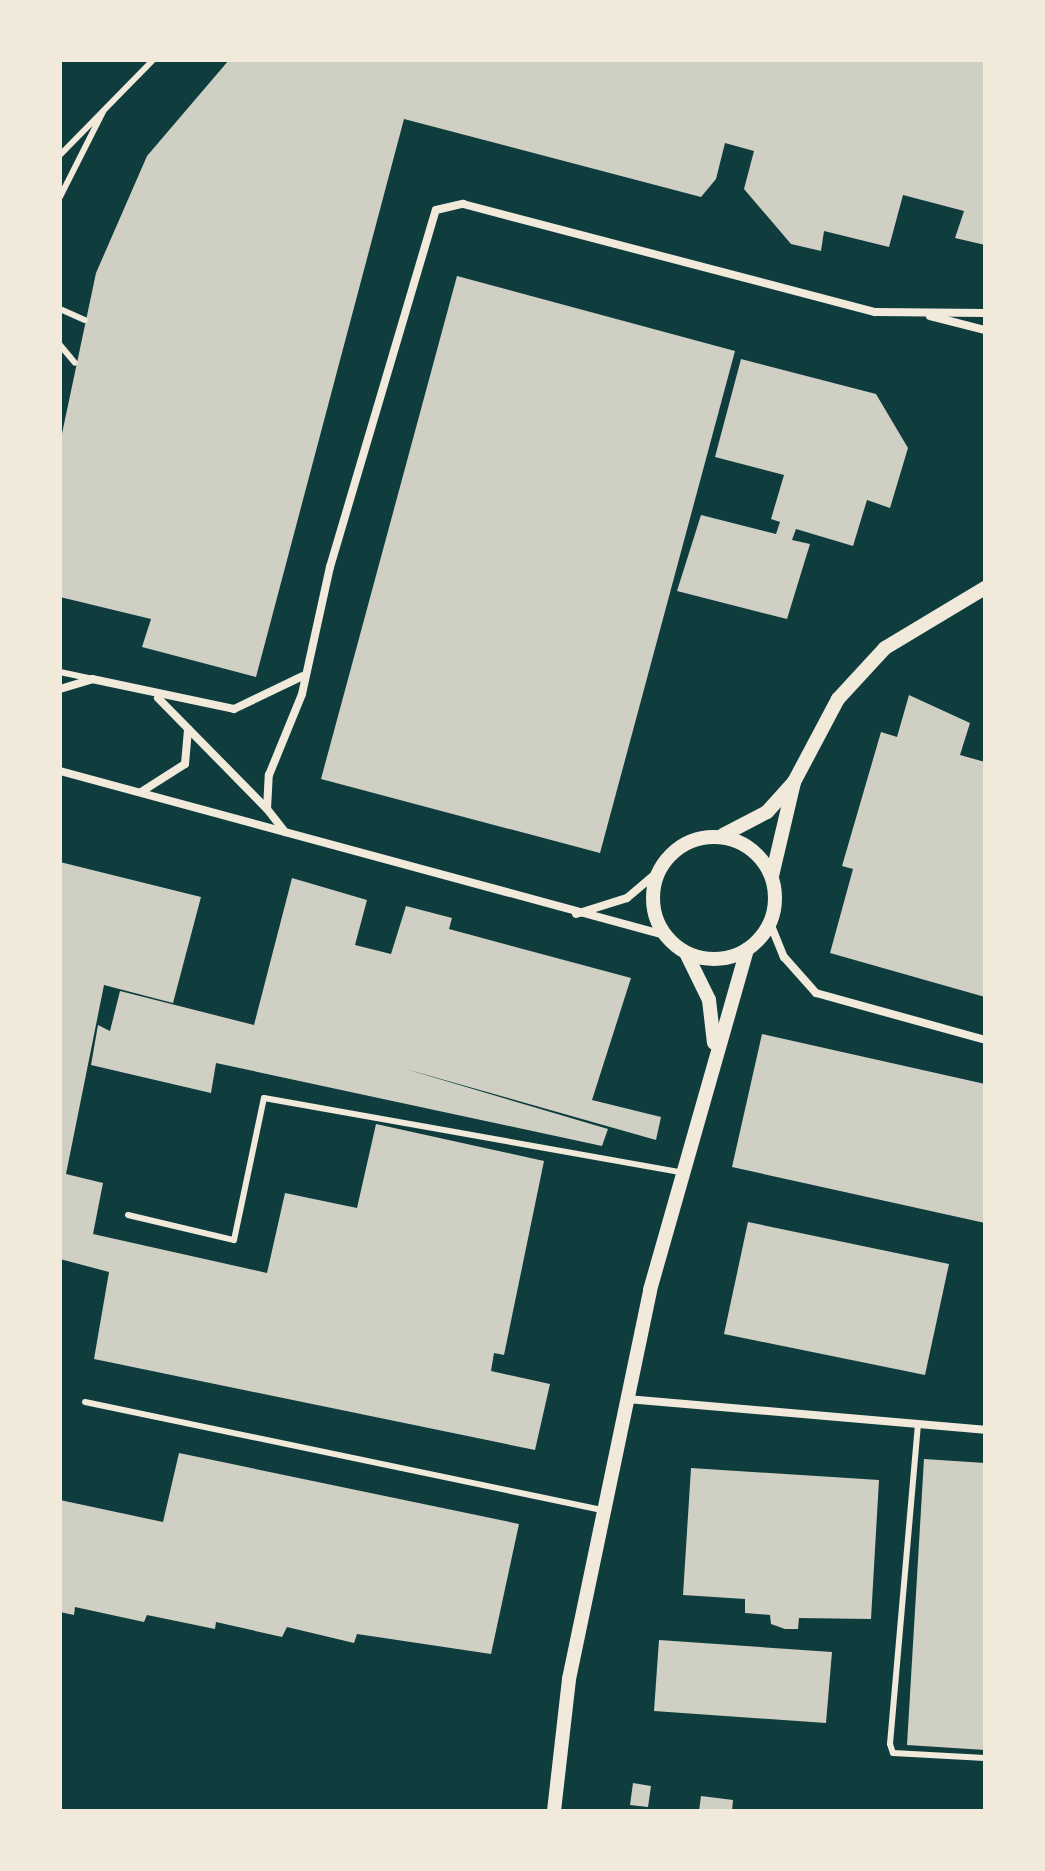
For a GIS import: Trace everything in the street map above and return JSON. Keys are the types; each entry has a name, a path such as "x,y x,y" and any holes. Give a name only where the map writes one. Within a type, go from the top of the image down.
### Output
{"street":[{"path":"267,809 269,775 303,676 436,210 463,204 805,298 922,314 985,330"},
{"path":"922,314 985,313"},
{"path":"572,915 627,898 659,871 683,844 749,825 794,782 856,675 915,628 985,588"},
{"path":"60,689 92,679 156,696 234,709 303,676"},
{"path":"156,696 267,809 285,832"},
{"path":"141,793 185,764 188,729"},
{"path":"61,770 572,915 665,935"},
{"path":"794,782 772,876 770,923 784,957 816,993 985,1040"},
{"path":"719,836 751,849 772,876"},
{"path":"659,871 653,904 665,935 686,953 709,1000 715,1051"},
{"path":"554,1811 569,1679 602,1510 681,1172 747,950 770,923"},
{"path":"686,953 727,958 747,950"},
{"path":"627,1399 985,1430"}],"lane":[{"path":"60,155 153,60"},
{"path":"60,197 105,108"},
{"path":"60,309 85,320"},
{"path":"60,345 75,363"},
{"path":"60,672 92,679"},
{"path":"128,1215 234,1240 264,1098 681,1172"},
{"path":"85,1402 602,1510"},
{"path":"918,1424 890,1744 893,1753 985,1758"}],"building":[{"path":"229,60 985,60 985,245 955,238 964,211 903,195 889,247 824,231 821,251 791,244 744,189 754,151 725,143 716,179 701,197 404,119 256,677 142,647 151,619 60,597 60,443 96,273 147,156"},
{"path":"457,276 735,351 600,853 321,779"},
{"path":"741,359 876,394 908,448 890,508 867,500 853,546 796,529 792,540 810,544 787,619 677,591 701,515 776,534 780,522 771,519 784,475 715,457"},
{"path":"909,695 970,723 960,755 985,762 985,997 830,953 853,869 842,866 881,732 897,737"},
{"path":"60,862 201,897 173,1003 104,985 66,1174 103,1183 93,1234 267,1273 285,1193 357,1208 376,1124 544,1161 504,1355 494,1353 491,1371 550,1384 535,1450 94,1359 109,1272 60,1259"},
{"path":"292,878 367,900 355,945 391,954 406,906 452,918 449,929 631,978 592,1100 661,1117 656,1140 402,1068 608,1129 602,1146 216,1063 211,1093 91,1065 98,1025 110,1031 120,991 254,1025"},
{"path":"762,1034 985,1084 985,1223 732,1167"},
{"path":"748,1222 949,1264 925,1375 724,1334"},
{"path":"179,1453 519,1524 491,1654 357,1634 354,1643 287,1627 282,1637 216,1622 215,1629 147,1615 144,1622 75,1607 74,1615 60,1612 60,1500 163,1522"},
{"path":"924,1459 985,1463 985,1750 907,1745"},
{"path":"691,1468 879,1480 871,1619 799,1618 798,1629 785,1629 771,1624 770,1615 745,1613 745,1599 683,1595"},
{"path":"659,1640 832,1652 826,1723 654,1711"},
{"path":"633,1783 651,1786 648,1807 630,1805"},
{"path":"701,1796 733,1800 732,1811 699,1811"}]}
